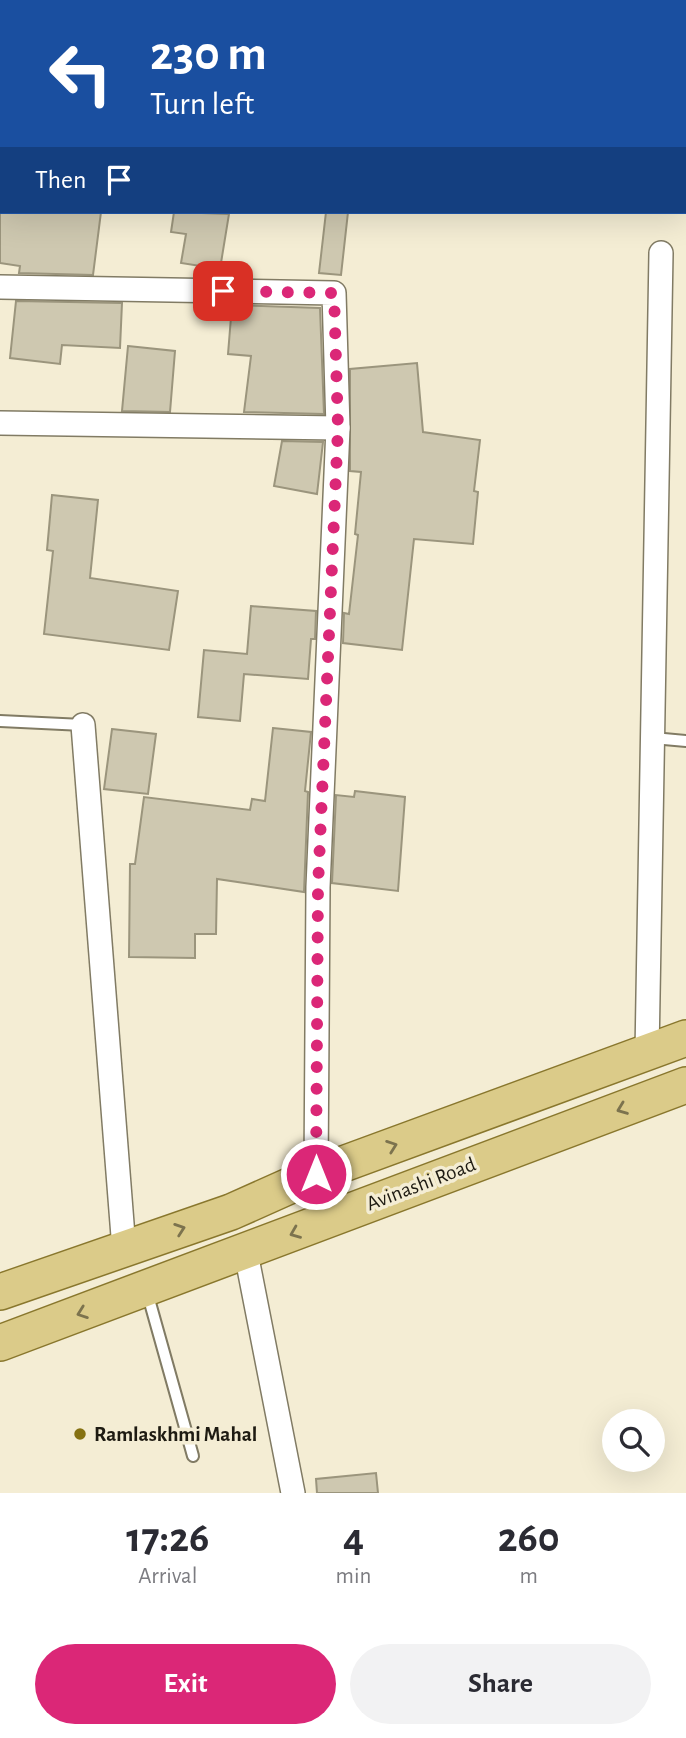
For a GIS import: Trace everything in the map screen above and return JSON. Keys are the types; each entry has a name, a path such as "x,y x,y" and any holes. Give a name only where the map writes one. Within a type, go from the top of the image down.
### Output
{"main road":[{"path":"0,1292 231,1212 316,1174 686,1038"},
{"name":"Avinashi Road","path":"0,1343 686,1085"}],"street":[{"path":"647,1053 662,253"},
{"path":"0,287 334,293 338,428 318,887 316,1174"},
{"path":"0,423 338,428"},
{"path":"83,725 124,1249"},
{"path":"246,1252 293,1493"}],"lane":[{"path":"0,721 83,725"},
{"path":"653,738 686,741"},
{"path":"146,1289 193,1456"}],"building":[{"path":"0,214 101,214 93,275 19,273 20,266 0,263"},
{"path":"174,214 229,214 220,269 181,263 186,234 171,232"},
{"path":"326,214 348,214 341,275 319,273"},
{"path":"16,301 122,303 120,348 62,345 60,364 10,358"},
{"path":"232,305 320,308 324,414 244,412 251,356 228,354"},
{"path":"128,346 175,351 170,412 122,411"},
{"path":"417,363 423,432 480,440 474,491 478,492 473,544 414,539 402,650 343,643 344,613 349,614 358,535 355,534 361,472 350,471 350,369"},
{"path":"282,441 323,442 317,494 274,486"},
{"path":"52,495 98,500 90,578 178,591 169,650 44,634 53,551 47,550"},
{"path":"251,606 316,611 315,639 311,639 308,679 244,674 240,721 198,717 204,650 247,654"},
{"path":"273,728 311,732 305,791 308,792 304,892 217,879 216,934 195,934 195,958 129,957 130,864 135,864 144,797 250,810 252,799 265,801"},
{"path":"112,729 156,734 148,794 104,789"},
{"path":"355,791 405,797 398,891 332,883 336,795 354,797"},
{"path":"376,1473 378,1493 317,1493 316,1479"}],"place":[{"name":"Ramlaskhmi Mahal","path":"80,1434"}],"route":[{"path":"223,291 334,293 338,428 318,887 316,1174"}]}
